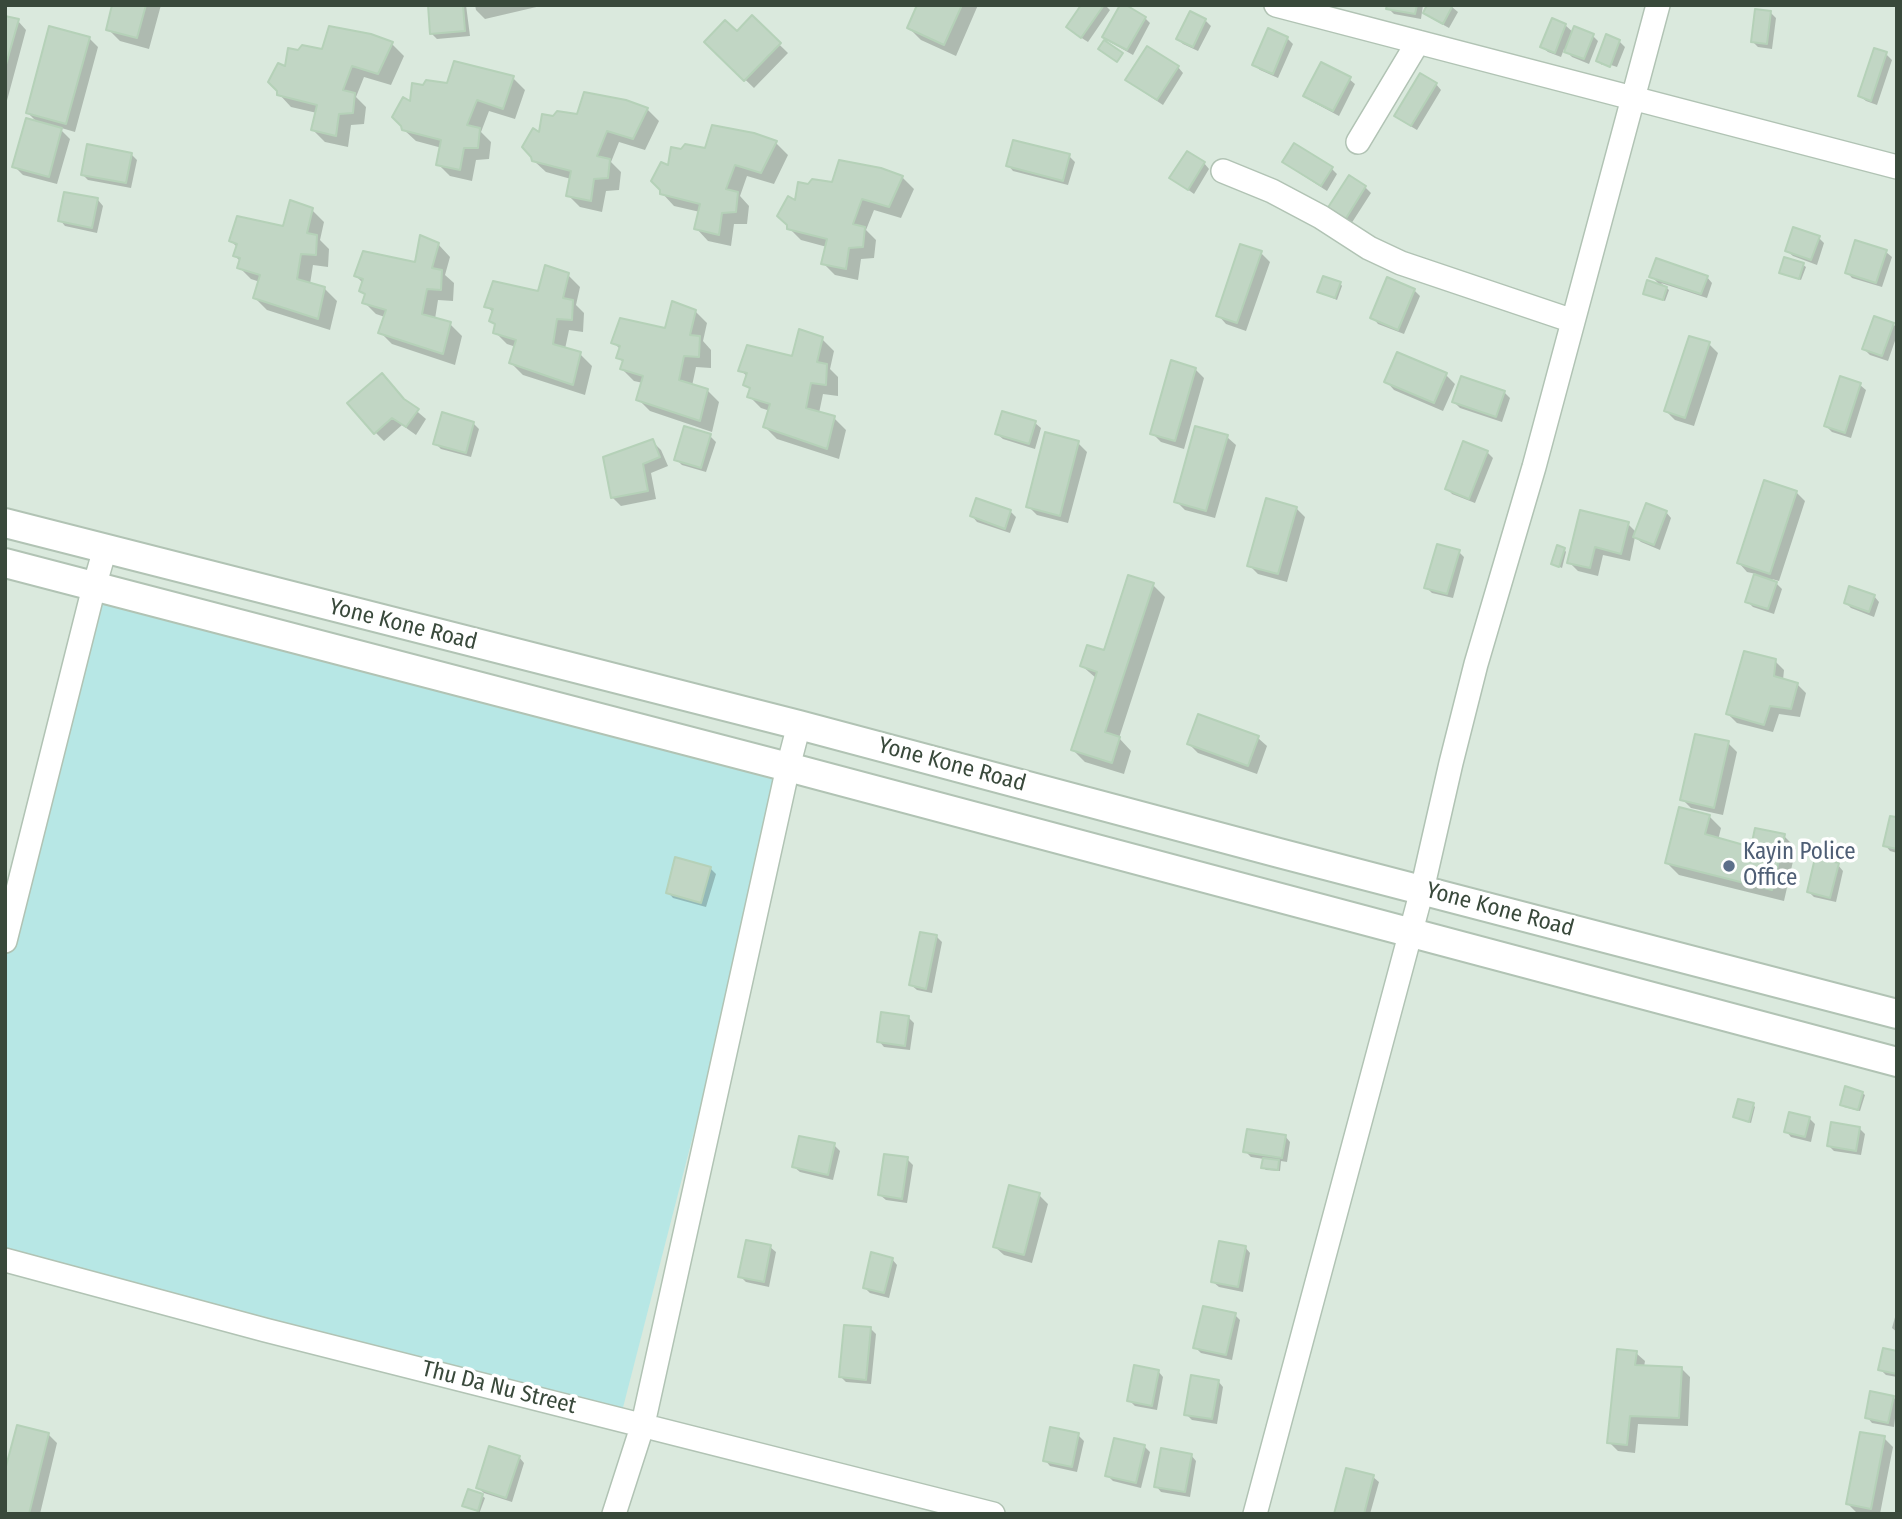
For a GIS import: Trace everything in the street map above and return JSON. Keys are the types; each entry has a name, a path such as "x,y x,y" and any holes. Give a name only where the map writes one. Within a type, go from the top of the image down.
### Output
{"street":[{"path":"1276,5 1897,167"},
{"path":"1255,1514 1422,890 1476,664 1534,467 1658,5"},
{"path":"1358,142 1418,42"},
{"path":"1223,171 1272,191 1321,217 1369,248 1401,263 1573,321"},
{"name":"Yone Kone Road","path":"5,523 799,725 1897,1014"},
{"path":"5,941 105,549"},
{"path":"5,563 1166,867 1897,1062"},
{"path":"614,1514 643,1424 799,725"},
{"path":"1166,867 1178,826"},
{"name":"Thu Da Nu Street","path":"5,1260 265,1330 993,1514"}],"shaded area":[{"path":"5,5 1897,5 1897,1514 5,1514"},
{"path":"94,587 788,767 619,1423 5,1260 5,941"}],"building":[{"path":"112,5 146,5 137,38 106,30"},
{"path":"428,5 463,5 465,31 430,34"},
{"path":"917,5 962,5 944,45 907,28"},
{"path":"1081,5 1104,5 1081,38 1066,27"},
{"path":"1120,5 1126,5 1146,17 1127,50 1102,37"},
{"path":"1387,5 1417,5 1415,14 1386,9"},
{"path":"1427,5 1453,5 1443,24 1423,13"},
{"path":"1755,9 1771,11 1767,44 1751,42"},
{"path":"1190,11 1206,19 1193,47 1176,39"},
{"path":"752,15 781,43 744,81 704,42 725,20 737,31"},
{"path":"5,16 19,19 5,68"},
{"path":"1552,18 1566,24 1555,53 1540,47"},
{"path":"49,26 90,37 66,124 26,113"},
{"path":"329,26 371,34 393,42 378,74 352,66 343,90 355,93 353,113 339,114 336,136 311,130 317,105 277,95 277,91 268,82 278,63 285,66 288,48 298,50 302,45 322,49"},
{"path":"1574,26 1594,34 1584,59 1564,52"},
{"path":"1268,28 1288,37 1273,74 1252,65"},
{"path":"1606,34 1620,40 1610,67 1596,61"},
{"path":"1104,40 1123,53 1117,62 1098,49"},
{"path":"1147,46 1179,66 1157,100 1125,80"},
{"path":"1874,48 1887,52 1871,101 1858,96"},
{"path":"454,61 514,76 503,109 477,100 467,125 480,128 478,148 464,148 460,170 436,165 441,140 402,130 392,117 403,97 410,101 412,83 423,85 426,80 447,83"},
{"path":"1321,62 1351,77 1333,111 1303,96"},
{"path":"1420,73 1437,83 1411,126 1394,116"},
{"path":"584,92 626,100 648,108 633,139 607,131 597,156 610,159 608,178 594,179 591,201 566,196 571,171 532,161 522,147 533,128 539,132 542,114 553,116 557,111 577,114"},
{"path":"26,118 62,128 49,177 12,167"},
{"path":"712,125 754,133 777,141 761,173 735,165 726,189 738,192 736,212 722,213 719,235 694,229 700,204 660,194 660,190 651,181 661,162 668,165 671,147 681,149 685,144 705,148"},
{"path":"1013,140 1070,154 1063,181 1006,166"},
{"path":"1294,143 1333,167 1321,186 1282,162"},
{"path":"87,144 132,153 126,183 81,175"},
{"path":"1187,151 1205,162 1188,190 1169,178"},
{"path":"839,160 881,168 903,176 889,207 862,199 853,224 865,227 863,247 849,248 846,269 821,264 827,239 787,229 787,225 777,216 788,196 795,200 798,182 808,184 812,179 832,182"},
{"path":"1349,175 1366,186 1345,220 1327,209"},
{"path":"64,192 98,198 92,228 58,221"},
{"path":"290,200 313,208 307,233 317,235 316,255 301,254 297,279 325,287 318,319 253,298 260,275 237,268 240,258 233,256 237,244 229,241 237,216 283,226"},
{"path":"1793,227 1820,236 1811,260 1785,251"},
{"path":"420,235 439,243 432,268 442,270 441,290 427,289 422,314 451,322 443,354 378,333 386,310 362,303 365,294 359,291 363,279 354,276 363,251 415,262"},
{"path":"1855,240 1887,250 1876,283 1845,273"},
{"path":"1240,244 1262,251 1237,323 1216,316"},
{"path":"1784,257 1804,263 1799,279 1779,273"},
{"path":"1656,258 1708,276 1701,294 1649,277"},
{"path":"545,265 569,273 563,298 573,300 572,320 557,319 553,344 581,352 573,385 509,363 516,340 493,333 495,324 489,321 493,309 484,307 493,281 538,291"},
{"path":"1323,276 1341,282 1335,298 1317,292"},
{"path":"1387,277 1415,289 1398,330 1370,318"},
{"path":"1647,280 1667,287 1663,300 1643,294"},
{"path":"672,301 696,310 690,335 700,336 699,357 684,356 679,380 708,389 700,421 636,400 643,376 620,369 623,360 616,358 620,346 611,343 620,318 665,328"},
{"path":"1874,316 1894,323 1882,356 1862,349"},
{"path":"799,329 823,337 817,362 827,364 826,385 811,383 806,408 835,416 827,449 763,427 770,404 747,397 750,388 743,385 747,373 738,371 747,345 792,356"},
{"path":"1689,336 1710,342 1685,418 1664,411"},
{"path":"1397,352 1447,373 1434,403 1384,382"},
{"path":"1171,360 1196,368 1175,441 1150,434"},
{"path":"382,373 404,399 419,409 406,427 392,418 374,434 347,403"},
{"path":"1461,376 1505,391 1496,417 1452,402"},
{"path":"1840,376 1861,383 1845,433 1824,426"},
{"path":"1002,411 1036,421 1029,444 995,434"},
{"path":"442,412 474,422 466,453 433,444"},
{"path":"684,426 711,434 701,468 674,460"},
{"path":"1195,426 1228,435 1206,511 1174,502"},
{"path":"1045,432 1079,441 1060,516 1026,507"},
{"path":"653,439 660,457 643,464 648,491 611,498 603,457"},
{"path":"1463,441 1488,451 1469,499 1445,489"},
{"path":"1764,480 1797,491 1770,574 1737,563"},
{"path":"976,498 1011,510 1005,529 970,516"},
{"path":"1266,498 1297,507 1278,574 1247,566"},
{"path":"1646,503 1667,511 1654,545 1633,537"},
{"path":"1580,510 1629,522 1621,554 1595,547 1590,568 1567,563"},
{"path":"1437,544 1460,550 1447,594 1424,588"},
{"path":"1557,545 1565,548 1559,567 1551,564"},
{"path":"1754,574 1777,582 1768,609 1745,602"},
{"path":"1128,575 1154,583 1105,732 1120,737 1112,763 1071,750 1097,672 1080,666 1087,645 1104,650"},
{"path":"1849,586 1875,595 1869,612 1844,603"},
{"path":"1744,651 1776,659 1774,676 1798,683 1791,709 1770,706 1764,725 1726,714"},
{"path":"1198,714 1259,736 1248,766 1187,744"},
{"path":"1695,734 1729,741 1714,808 1680,800"},
{"path":"1679,807 1710,815 1705,834 1751,847 1755,828 1785,834 1772,890 1665,863"},
{"path":"1897,815 1897,849 1883,846 1890,816"},
{"path":"675,857 711,867 701,903 666,893"},
{"path":"1815,858 1839,863 1830,898 1807,892"},
{"path":"920,932 937,935 926,989 909,985"},
{"path":"881,1012 909,1016 905,1046 877,1042"},
{"path":"1845,1086 1863,1092 1858,1110 1840,1105"},
{"path":"1738,1099 1754,1103 1749,1122 1733,1117"},
{"path":"1789,1112 1810,1117 1805,1137 1784,1132"},
{"path":"1831,1122 1860,1127 1856,1151 1827,1146"},
{"path":"1247,1129 1286,1135 1282,1158 1243,1152"},
{"path":"799,1136 835,1143 828,1175 792,1167"},
{"path":"884,1154 908,1157 902,1199 878,1195"},
{"path":"1263,1158 1279,1160 1278,1170 1261,1168"},
{"path":"1009,1185 1040,1193 1024,1255 993,1247"},
{"path":"746,1240 771,1245 764,1282 738,1277"},
{"path":"1219,1241 1246,1246 1238,1287 1211,1282"},
{"path":"871,1252 893,1258 884,1293 863,1288"},
{"path":"1203,1306 1236,1313 1226,1355 1193,1348"},
{"path":"844,1325 871,1327 866,1380 839,1377"},
{"path":"1883,1348 1897,1351 1897,1374 1878,1370"},
{"path":"1617,1349 1637,1351 1635,1365 1682,1367 1679,1418 1630,1416 1627,1445 1607,1443"},
{"path":"1134,1365 1159,1370 1152,1406 1127,1401"},
{"path":"1191,1375 1219,1380 1212,1419 1184,1415"},
{"path":"1870,1391 1894,1396 1888,1423 1865,1418"},
{"path":"17,1425 49,1433 29,1514 5,1514 5,1470"},
{"path":"1050,1427 1079,1433 1072,1467 1043,1461"},
{"path":"1860,1432 1885,1436 1871,1509 1846,1504"},
{"path":"1114,1438 1145,1445 1136,1483 1105,1476"},
{"path":"489,1446 520,1456 506,1498 476,1488"},
{"path":"1161,1448 1192,1454 1185,1492 1154,1487"},
{"path":"1346,1468 1374,1475 1364,1514 1334,1514"},
{"path":"468,1489 483,1494 478,1511 462,1506"}],"place":[{"name":"Kayin Police Office","path":"1729,866"}]}
